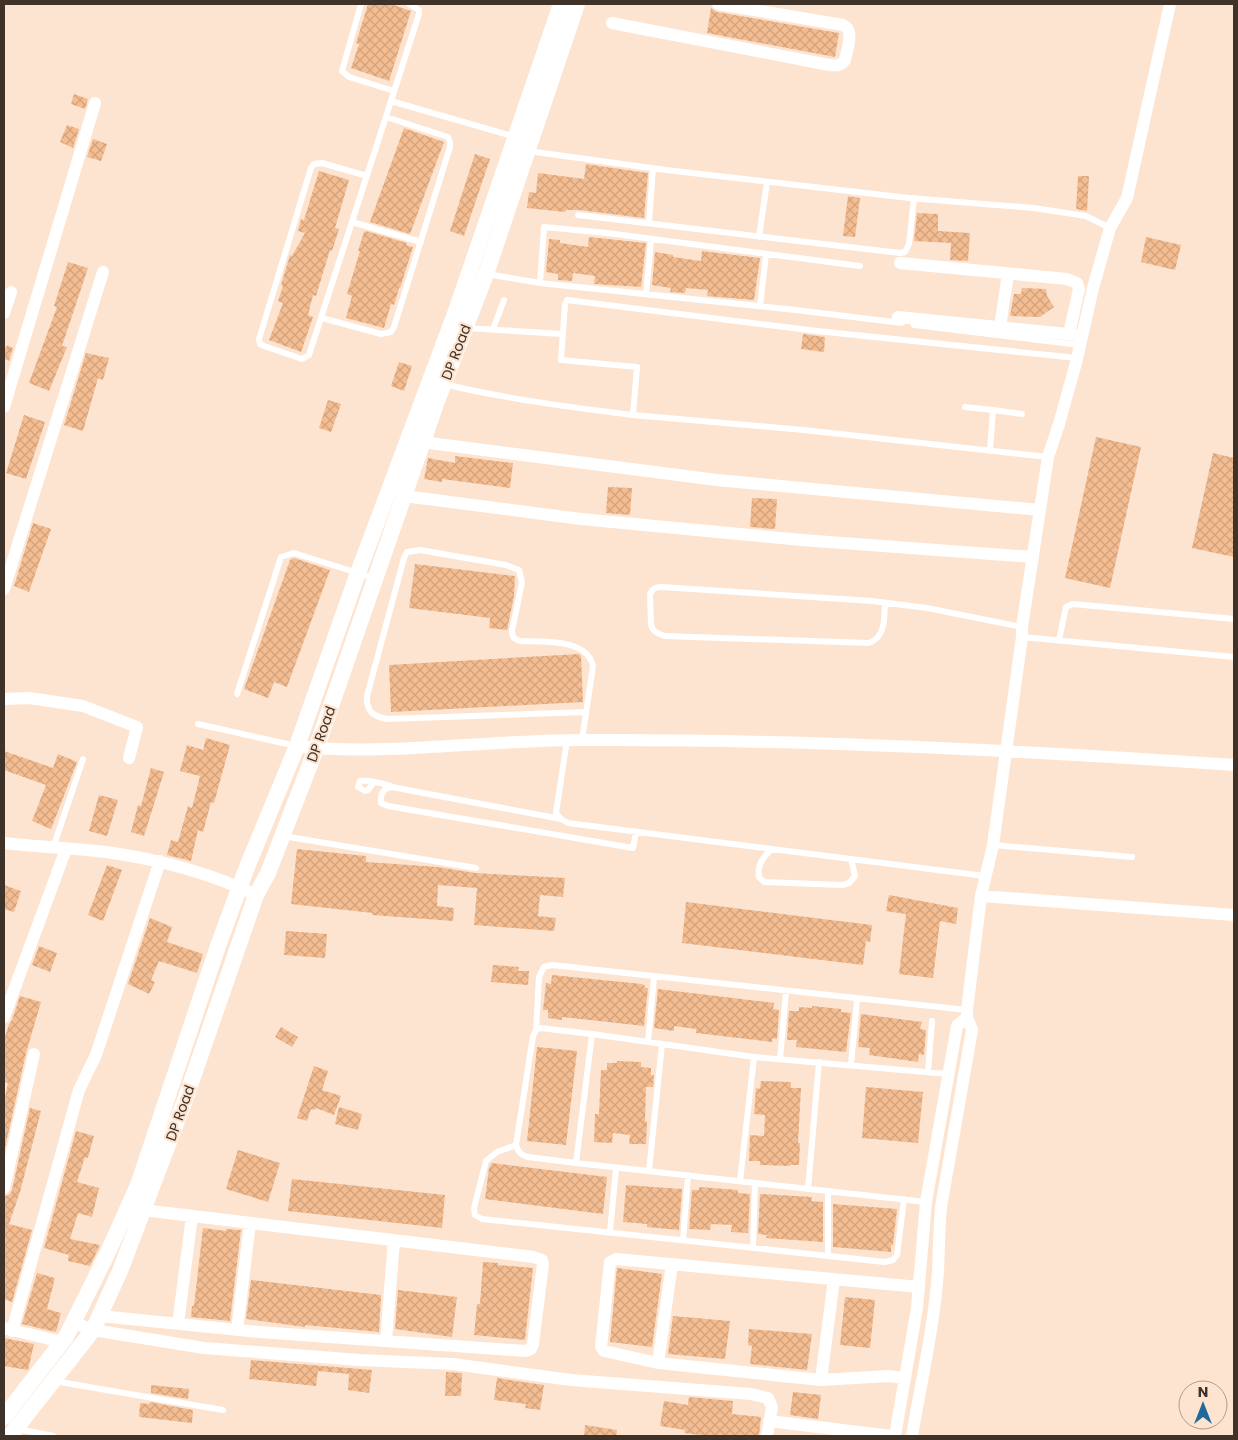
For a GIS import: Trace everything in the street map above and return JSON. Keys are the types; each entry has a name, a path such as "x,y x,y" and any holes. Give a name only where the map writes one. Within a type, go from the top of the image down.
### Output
{"street":[{"name":"DP Road","path":"4,1417 62,1342 74,1323 110,1250 136,1208 189,1088 256,895 268,873 316,748 422,442 486,274 524,143 561,4"},
{"name":"DP Road","path":"12,1432 96,1323 120,1272 136,1208 138,1185 218,946 297,746 358,573 456,311 524,143 577,4"},
{"path":"612,24 824,64 838,66 845,60 850,31 843,25 718,4"},
{"path":"1077,338 1110,228 1127,198 1170,4"},
{"path":"4,407 95,102"},
{"path":"900,263 1067,279 1077,283 1079,289 1077,358 1048,457 993,845 982,896 967,1014 972,1030 941,1207 938,1230 938,1272 912,1436"},
{"path":"4,589 103,272"},
{"path":"1000,327 1008,274"},
{"path":"4,313 11,292"},
{"path":"898,317 1000,327 1077,338"},
{"path":"422,442 717,480 1040,510"},
{"path":"404,496 591,520 802,540 1033,557"},
{"path":"4,699 29,698 83,706 137,727 129,758"},
{"path":"297,746 370,750 567,740 804,742 958,748 1234,765"},
{"path":"4,843 105,852 160,861 240,887 256,895"},
{"path":"4,1016 59,848"},
{"path":"62,1342 8,1330 79,1090 96,1055 160,861"},
{"path":"982,896 1234,915"},
{"path":"895,1436 917,1308 926,1202 957,1026 967,1014"},
{"path":"4,1188 34,1054"},
{"path":"171,1085 189,1088"},
{"path":"74,1323 178,1324 525,1351 530,1349 533,1344 543,1264 542,1260 534,1257 136,1208"},
{"path":"178,1324 192,1216"},
{"path":"236,1330 250,1223"},
{"path":"386,1341 394,1240"},
{"path":"905,1378 888,1376 821,1380 658,1363 604,1352 601,1349 610,1262 616,1259 919,1287"},
{"path":"658,1363 672,1264"},
{"path":"821,1380 834,1279"},
{"path":"96,1323 204,1348 359,1360 454,1364 571,1380 751,1394 768,1398 772,1407 767,1436"},
{"path":"769,1421 838,1433 891,1436"}],"lane":[{"path":"362,4 342,72 349,77 394,91"},
{"path":"367,176 322,163 314,164 311,168 260,335 260,344 297,358 306,358 309,355 322,318 419,14 419,10 410,4"},
{"path":"391,101 524,143 653,168 914,198 1034,208 1086,216 1110,228"},
{"path":"322,318 381,334 391,332 394,327 450,142 448,137 386,117"},
{"path":"648,223 653,168"},
{"path":"759,236 766,182"},
{"path":"578,215 900,253 905,252 909,244 914,198"},
{"path":"352,222 421,242"},
{"path":"540,283 544,227 860,266"},
{"path":"646,294 651,240"},
{"path":"760,306 766,254"},
{"path":"486,274 540,283 1077,338"},
{"path":"492,330 504,300"},
{"path":"633,414 637,366 561,360 562,334 567,300 817,331 1077,358"},
{"path":"465,328 562,334"},
{"path":"444,384 536,403 1048,457"},
{"path":"965,407 1022,414"},
{"path":"990,451 992,410"},
{"path":"582,740 593,666 592,659 574,646 515,639 512,635 522,582 519,570 506,565 420,550 408,552 404,558 367,696 369,710 374,716 388,719 586,712"},
{"path":"237,694 281,557 294,553 375,579"},
{"path":"885,602 883,626 880,634 875,641 869,643 665,636 656,633 652,629 650,594 656,588 885,602 927,608 1059,640 1234,656"},
{"path":"1059,640 1066,607 1073,604 1234,619"},
{"path":"198,724 297,746"},
{"path":"561,819 556,813 567,740"},
{"path":"59,848 83,759"},
{"path":"374,782 561,819 568,823 985,876"},
{"path":"392,787 386,788 382,792 381,803 388,806 633,848 636,832"},
{"path":"283,836 476,868"},
{"path":"993,845 1132,857"},
{"path":"772,849 765,856 758,871 759,877 764,882 842,885 849,883 855,876 851,859"},
{"path":"926,1202 616,1168 522,1155 517,1150 516,1145 533,1036 536,1030 539,977 544,967 552,965 967,1014"},
{"path":"648,1042 654,977"},
{"path":"780,1059 786,992"},
{"path":"851,1065 857,1000"},
{"path":"928,1072 932,1021"},
{"path":"536,1030 540,1028 592,1034 754,1057 948,1074"},
{"path":"576,1163 592,1034"},
{"path":"649,1171 662,1044"},
{"path":"740,1181 754,1057"},
{"path":"808,1189 819,1062"},
{"path":"516,1145 497,1152 486,1161 474,1208 475,1215 482,1219 885,1262 893,1260 897,1255 904,1199"},
{"path":"610,1232 616,1168"},
{"path":"683,1240 688,1175"},
{"path":"753,1247 756,1183"},
{"path":"828,1191 828,1255"},
{"path":"53,1381 223,1410"},
{"path":"12,1432 53,1436"}],"building":[{"path":"368,4 391,4 411,11 389,81 351,68 359,44 356,43"},
{"path":"711,8 717,12 839,33 835,57 707,33"},
{"path":"74,94 88,99 85,109 71,104"},
{"path":"67,125 79,129 73,148 60,142"},
{"path":"404,128 444,142 410,234 370,222"},
{"path":"93,139 107,144 101,161 87,157"},
{"path":"475,154 490,159 464,236 450,231"},
{"path":"586,164 648,173 644,218 579,210 566,210 565,212 527,208 529,192 536,193 538,173 584,179"},
{"path":"319,171 349,180 335,228 339,229 332,251 330,250 316,296 313,295 308,315 313,317 301,352 269,340 283,303 278,301 290,255 292,256 305,233 298,231 301,219 304,220"},
{"path":"1078,176 1089,176 1087,211 1076,209"},
{"path":"848,196 860,198 855,237 843,236"},
{"path":"917,213 938,214 938,231 970,233 968,261 950,260 951,243 914,241"},
{"path":"366,231 407,243 406,245 413,247 394,305 391,304 384,328 346,318 352,296 347,294 360,251 358,251"},
{"path":"589,237 646,243 641,287 594,284 595,276 573,273 572,281 558,280 558,274 546,272 549,239 560,240 560,243 588,247"},
{"path":"1146,237 1181,245 1175,270 1141,262"},
{"path":"702,251 760,258 754,300 707,296 708,290 686,288 685,293 670,292 671,288 652,285 655,252 701,261"},
{"path":"68,262 88,268 62,346 67,347 49,391 29,383 57,307 54,306"},
{"path":"1022,288 1046,289 1047,296 1054,307 1040,317 1010,316 1014,294 1021,294"},
{"path":"803,334 825,337 824,352 801,349"},
{"path":"7,345 13,348 9,361 4,359 4,347 6,348"},
{"path":"86,353 109,358 103,380 98,378 83,431 64,425"},
{"path":"399,362 412,366 404,391 391,386"},
{"path":"328,400 341,404 331,432 319,428"},
{"path":"24,415 45,422 26,479 6,473"},
{"path":"1096,437 1141,447 1110,588 1065,578"},
{"path":"1213,453 1234,458 1234,557 1192,548"},
{"path":"455,456 513,463 510,488 442,479 442,482 424,479 428,458 455,463"},
{"path":"608,487 632,488 630,515 606,513"},
{"path":"752,498 777,499 775,529 750,527"},
{"path":"33,523 51,529 29,592 14,586"},
{"path":"294,558 330,570 287,687 274,682 268,698 244,689 290,560"},
{"path":"415,564 515,576 514,596 507,630 489,628 490,618 409,608"},
{"path":"579,654 581,656 583,702 391,712 389,665"},
{"path":"206,738 230,745 214,803 211,802 203,832 198,830 191,861 167,855 171,840 178,842 188,806 192,808 200,776 180,771 187,745 203,750"},
{"path":"4,751 53,768 58,754 77,762 51,829 32,821 46,785 4,770"},
{"path":"151,768 164,772 144,836 131,832 138,805 141,806"},
{"path":"99,795 118,800 107,836 89,831"},
{"path":"297,849 366,856 366,862 438,867 475,873 565,878 563,897 540,895 538,916 556,918 554,931 474,925 477,888 438,885 437,906 454,908 453,921 372,915 373,913 291,904"},
{"path":"107,865 122,870 103,921 88,915"},
{"path":"4,885 21,891 14,912 4,909"},
{"path":"889,895 958,908 956,924 940,921 933,978 899,974 906,914 886,911"},
{"path":"686,902 872,925 870,942 866,941 863,965 682,943"},
{"path":"150,918 172,927 167,942 203,954 197,973 159,961 151,980 155,982 149,994 128,984"},
{"path":"286,931 327,934 325,958 284,955"},
{"path":"39,946 57,953 50,972 32,965"},
{"path":"493,965 519,967 518,971 529,971 528,985 491,982"},
{"path":"552,975 642,984 645,988 648,988 644,1026 562,1017 562,1020 548,1018 548,1010 543,1010 546,983 551,984"},
{"path":"658,989 774,1003 773,1009 779,1010 777,1039 772,1038 772,1042 696,1033 696,1029 674,1026 674,1031 654,1028"},
{"path":"20,996 41,1002 26,1053 5,1148 4,1102 8,1083 4,1082 4,1040"},
{"path":"812,1006 841,1009 841,1012 851,1013 846,1052 796,1047 797,1040 787,1040 789,1011 799,1011 799,1007 812,1008"},
{"path":"861,1014 922,1022 920,1029 926,1030 924,1055 919,1054 918,1062 869,1055 870,1048 858,1047"},
{"path":"281,1027 298,1037 292,1047 275,1037"},
{"path":"537,1047 577,1051 566,1145 527,1141"},
{"path":"617,1061 641,1062 641,1067 651,1068 651,1075 654,1075 653,1087 646,1087 646,1144 629,1144 630,1135 613,1133 612,1143 594,1142 595,1114 599,1114 601,1070 607,1070 607,1063 617,1063"},
{"path":"314,1066 328,1071 322,1090 341,1096 334,1115 316,1108 315,1110 311,1109 307,1121 297,1118"},
{"path":"761,1081 791,1082 791,1088 801,1088 798,1143 800,1143 799,1165 760,1165 760,1161 749,1161 750,1135 764,1136 765,1115 754,1114 756,1088 760,1089"},
{"path":"866,1087 923,1092 918,1143 862,1138"},
{"path":"339,1107 362,1114 358,1130 335,1124"},
{"path":"30,1108 41,1111 20,1192 9,1224 32,1230 12,1302 4,1299 4,1201 5,1196 10,1194 12,1190"},
{"path":"76,1131 94,1136 88,1158 85,1157 77,1182 99,1188 92,1217 78,1213 70,1239 100,1245 90,1266 68,1261 69,1255 44,1248"},
{"path":"238,1150 280,1163 268,1202 226,1189"},
{"path":"492,1163 607,1177 603,1214 485,1199 489,1168"},
{"path":"292,1179 445,1195 442,1228 288,1211"},
{"path":"626,1185 682,1189 679,1230 647,1227 647,1224 623,1222"},
{"path":"699,1187 738,1190 738,1193 750,1194 748,1233 731,1232 732,1225 711,1224 710,1230 689,1229 692,1190 699,1190"},
{"path":"760,1194 812,1197 811,1201 823,1202 823,1242 766,1238 767,1235 758,1234"},
{"path":"833,1204 897,1209 891,1252 833,1247"},
{"path":"203,1228 226,1231 226,1229 241,1230 230,1321 191,1317 192,1306 194,1306"},
{"path":"483,1262 533,1268 525,1340 474,1335 477,1304 480,1304"},
{"path":"617,1268 662,1274 652,1347 610,1342"},
{"path":"37,1273 55,1278 47,1309 61,1313 56,1332 22,1324"},
{"path":"251,1280 381,1295 379,1332 305,1325 305,1327 246,1319"},
{"path":"398,1290 457,1297 452,1337 395,1329"},
{"path":"845,1297 875,1300 870,1348 840,1345"},
{"path":"673,1316 730,1321 725,1359 668,1354"},
{"path":"749,1329 812,1334 807,1370 750,1364 752,1346 748,1345"},
{"path":"4,1338 34,1344 28,1370 4,1366"},
{"path":"251,1360 372,1370 369,1393 348,1390 349,1374 318,1371 316,1386 249,1379"},
{"path":"446,1372 462,1373 461,1396 445,1396"},
{"path":"497,1378 544,1385 540,1410 525,1408 526,1404 494,1400"},
{"path":"151,1385 189,1389 188,1399 151,1393"},
{"path":"793,1392 821,1395 818,1419 790,1415"},
{"path":"689,1397 733,1401 732,1414 761,1417 759,1436 700,1435 684,1433 685,1430 660,1426 664,1401 688,1405"},
{"path":"150,1402 193,1410 192,1423 139,1417 140,1403 149,1404"},
{"path":"585,1425 617,1430 616,1436 584,1436"}]}
